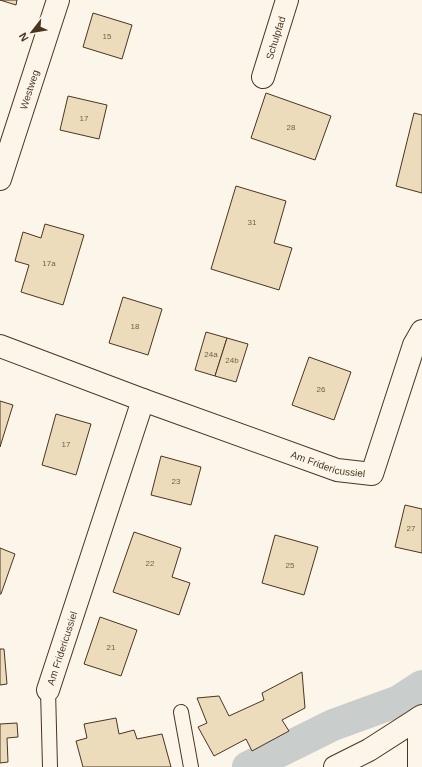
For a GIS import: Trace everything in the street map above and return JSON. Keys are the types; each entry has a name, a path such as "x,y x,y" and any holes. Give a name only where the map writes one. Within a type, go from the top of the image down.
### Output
{"street":[{"name":"Westweg","path":"0,179 58,0"},
{"name":"Schulpfad","path":"264,77 288,0"},
{"name":"Am Fridericussiel","path":"0,346 143,400 337,470 372,474 414,345 422,331"},
{"name":"Am Fridericussiel","path":"48,690 143,400"},
{"path":"335,767 369,750 420,717"},
{"path":"419,767 420,717"}],"lane":[{"path":"48,690 50,767"},
{"path":"181,712 191,767"}],"building":[{"path":"0,0 17,0 16,5"},
{"path":"93,13 132,25 122,59 83,47"},
{"path":"266,93 331,116 315,160 251,138"},
{"path":"68,96 107,105 99,139 60,130"},
{"path":"414,113 422,115 422,193 396,186"},
{"path":"236,186 286,201 274,243 292,248 279,290 211,269"},
{"path":"45,224 84,235 63,305 21,292 29,265 15,261 23,232 41,238"},
{"path":"123,297 162,309 148,355 109,343"},
{"path":"206,332 227,338 215,376 195,370"},
{"path":"227,338 248,344 236,382 215,376"},
{"path":"309,357 351,372 334,420 292,405"},
{"path":"0,401 13,405 0,447"},
{"path":"56,414 91,424 76,475 42,465"},
{"path":"161,456 201,467 191,505 151,495"},
{"path":"405,505 422,509 422,553 395,547"},
{"path":"134,532 181,548 172,577 190,583 179,615 113,592"},
{"path":"275,535 318,547 304,595 262,583"},
{"path":"0,548 15,554 1,594 0,594"},
{"path":"100,617 137,630 121,676 84,664"},
{"path":"0,649 4,649 7,684 0,685"},
{"path":"302,672 305,708 282,720 289,731 252,751 246,739 214,756 198,727 207,723 197,698 219,696 229,716 264,700 262,693"},
{"path":"116,718 119,734 134,730 137,739 162,734 171,767 83,767 76,741 87,738 84,724"},
{"path":"17,723 18,737 7,738 8,762 0,763 0,724"}],"waterway":[{"path":"248,767 333,725 399,701 422,686"}]}
